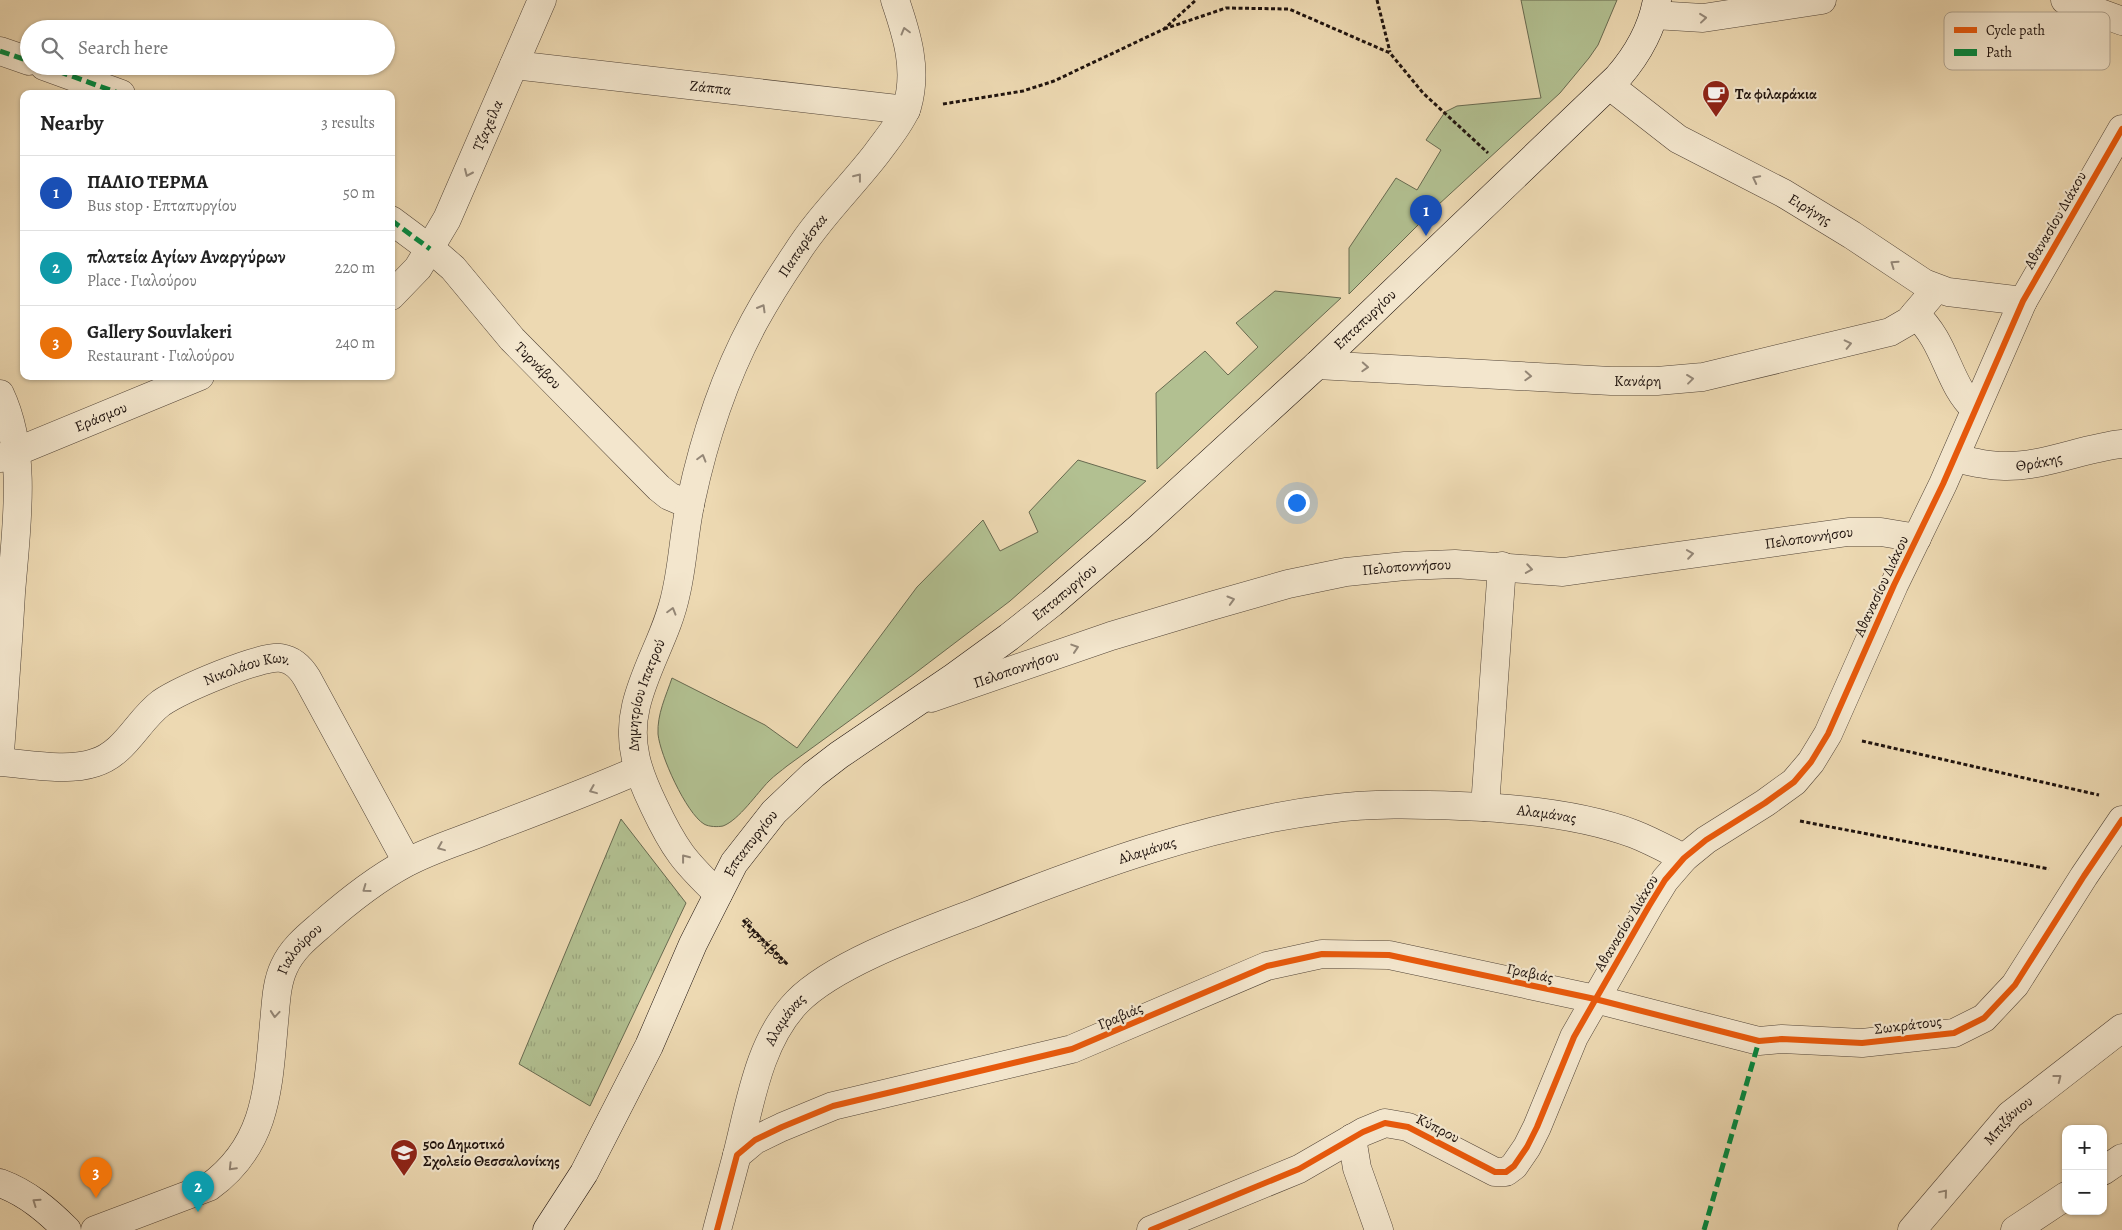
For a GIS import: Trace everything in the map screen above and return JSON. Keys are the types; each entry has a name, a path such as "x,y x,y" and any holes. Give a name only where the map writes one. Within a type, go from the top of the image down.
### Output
{"street":[{"name":"Τζαχείλα","path":"430,249 447,219 542,0"},
{"name":"Παπαρέσκα","path":"690,505 717,408 754,323 798,249 879,150 906,110 912,80 911,58 904,25 895,0"},
{"path":"1656,8 1703,18 1822,0"},
{"path":"2065,0 2098,12"},
{"name":"Επταπυργίου","path":"547,1230 584,1173 649,1046 693,944 734,863 745,847 790,795 839,754 954,677 1052,603 1140,527 1317,365 1610,86 1634,56 1656,8"},
{"path":"2110,17 2122,21"},
{"path":"0,51 20,58"},
{"name":"Ζάππα","path":"514,65 906,110"},
{"path":"69,75 110,90"},
{"name":"Ειρήνης","path":"1610,86 1678,139 1783,193 1852,235 1910,275 1936,289 1961,295 2023,301"},
{"name":"Αθανασίου Διάκου","path":"1595,999 1665,880 1684,858 1717,832 1751,812 1794,782 1811,762 1828,734 1890,593 1955,458 2023,301 2122,129"},
{"name":"Τυρνάβου","path":"395,223 452,268 540,369 659,488 669,496 690,505"},
{"path":"395,292 413,275 430,249"},
{"name":"Κανάρη","path":"1317,365 1611,381 1680,380 1722,373 1874,338 1901,326 1915,314 1936,289"},
{"path":"1915,314 1934,335 1962,394 1975,409"},
{"name":"Εράσμου","path":"8,455 190,380"},
{"path":"0,394 12,424 8,455 15,537 0,752"},
{"name":"Θράκης","path":"1955,458 2005,466 2037,462 2093,448 2122,444"},
{"name":"Δημητρίου Ιπατρού","path":"690,505 676,593 668,621 635,707 632,737 638,770 674,844 688,863 718,894"},
{"name":"Πελοποννήσου","path":"913,704 1111,636 1303,581 1346,572 1405,566 1455,564 1563,572 1848,532 1881,532 1917,538"},
{"path":"1485,806 1502,566"},
{"name":"Νικολάου Κων.","path":"0,762 45,766 94,764 116,752 154,709 171,698 246,666 270,659 286,659 296,664 303,672 407,862"},
{"name":"Γιαλούρου","path":"95,1230 196,1193 220,1179 235,1164 250,1141 267,1095 277,992 284,966 297,946 334,913 407,862 570,799 638,770"},
{"name":"Αλαμάνας","path":"737,1155 759,1072 772,1038 791,1008 812,989 837,973 884,950 959,919 1137,853 1185,839 1278,817 1329,808 1401,803 1485,806 1555,815 1606,826 1641,837 1684,858"},
{"name":"Σωκράτους","path":"1595,999 1759,1041 1782,1039 1862,1043 1954,1033 1984,1018 2015,985 2122,820"},
{"name":"Γραβιάς","path":"737,1155 755,1140 834,1106 1072,1049 1267,966 1322,954 1389,955 1595,999"},
{"name":"Κύπρου","path":"1151,1230 1298,1169 1352,1138 1386,1123 1402,1125 1495,1172 1506,1172 1514,1166 1527,1147 1574,1037 1595,999"},
{"name":"Μπιζάνιου","path":"1912,1230 2010,1115 2122,1028"},
{"path":"1352,1138 1357,1168 1379,1230"},
{"path":"716,1230 737,1155"},
{"path":"2107,1167 2122,1158"},
{"path":"0,1182 28,1196 42,1206 67,1230"},
{"path":"2015,1230 2062,1199"}],"path":[{"path":"1164,28 1196,0"},
{"path":"1377,0 1390,53 1423,93 1462,128"},
{"path":"906,110 1023,91 1054,81 1164,28 1226,8 1290,9 1390,53"},
{"path":"1828,734 2103,796"},
{"path":"1751,812 2084,876"}],"green space":[{"path":"1521,0 1617,0 1598,45 1560,93 1438,205 1349,294 1349,248 1396,178 1417,190 1441,150 1426,140 1445,112 1457,106 1541,98"},
{"path":"1275,291 1341,298 1157,469 1156,393 1205,351 1228,375 1258,347 1236,323"},
{"path":"1078,460 1146,481 1010,601 776,775 729,823 716,827 704,824 697,818 675,783 658,734 660,712 672,678 765,725 797,748 917,587 983,520 1000,551 1038,532 1029,512"},
{"path":"621,819 686,903 590,1106 519,1064"}],"marked path":[{"path":"0,51 20,58"},
{"path":"69,75 110,90"},
{"path":"395,223 430,249"},
{"path":"1704,1230 1759,1041"}],"cycle path":[{"path":"1151,1230 1299,1169 1363,1132 1385,1123 1408,1127 1495,1172 1506,1172 1514,1166 1527,1147 1537,1127 1574,1037 1665,880 1684,858 1706,840 1765,803 1794,782 1811,762 1828,734 1894,585 1943,484 2023,301 2122,129"},
{"path":"717,1230 737,1155 755,1140 782,1127 833,1106 1072,1049 1267,966 1322,954 1389,955 1595,999 1759,1041 1782,1039 1862,1043 1954,1033 1984,1018 2015,985 2122,820"}],"place":[{"name":"Τα φιλαράκια","path":"1716,118"},
{"name":"ΠΑΛΙΟ ΤΕΡΜΑ","path":"1426,236"},
{"name":"50ο Δημοτικό Σχολείο Θεσσαλονίκης","path":"404,1177"},
{"name":"Gallery Souvlakeri","path":"96,1198"},
{"name":"πλατεία Αγίων Αναργύρων","path":"198,1212"}]}
